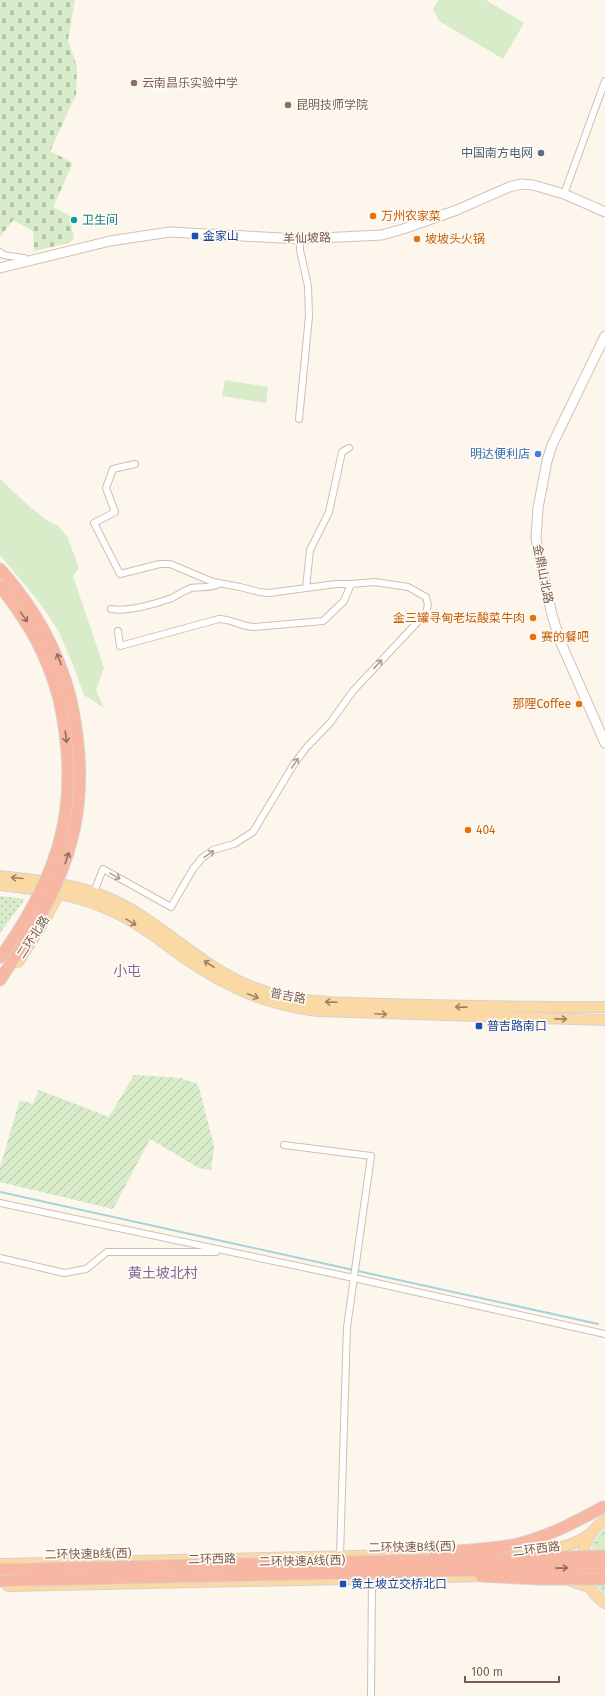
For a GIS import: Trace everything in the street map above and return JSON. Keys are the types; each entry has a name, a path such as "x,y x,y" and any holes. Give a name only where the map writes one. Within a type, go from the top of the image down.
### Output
{"highway":[{"path":"0,569 41,622 55,651 65,698"},
{"path":"0,586 23,615 38,641 50,670 65,698 76,727 80,758 80,786 76,824 68,857 60,878 45,909 20,939 0,957"},
{"path":"0,977 20,939"},
{"path":"0,980 20,939"},
{"path":"342,1559 511,1545 549,1534 605,1506"},
{"name":"二环快速B线(西)","path":"0,1569 342,1559 605,1556"},
{"name":"二环快速A线(西)","path":"0,1581 605,1567"},
{"path":"424,1571 520,1579 605,1578"}],"main road":[{"name":"普吉路","path":"0,876 38,886 61,890 94,892 116,902 147,921 223,973 255,988 278,995 318,1001 458,1007 605,1007"},
{"name":"普吉路","path":"0,885 38,886"},
{"name":"二环北路","path":"0,948 38,886"},
{"name":"普吉路","path":"61,890 114,911 214,977 242,992 277,1004 317,1012 605,1020"},
{"name":"二环北路","path":"0,986 36,934 61,890"},
{"path":"604,1520 589,1535 584,1547 582,1561 584,1575 589,1587 602,1600 605,1608"},
{"name":"二环西路","path":"0,1564 342,1559 507,1552 559,1547 574,1543 589,1535"},
{"path":"507,1552 513,1555 516,1563 514,1571 507,1575"},
{"name":"二环西路","path":"0,1586 507,1575 560,1578 589,1587"}],"street":[{"path":"564,194 605,81"},
{"name":"羊仙坡路","path":"0,268 110,241 170,232 300,239 363,236 389,233 457,210 509,187 522,184 533,185 564,194 605,212"},
{"path":"299,419 309,316 308,286 300,250 300,239"},
{"path":"0,252 3,256 24,258 28,261"},
{"name":"金鼎山北路","path":"605,336 552,445 547,461 538,508 536,536 538,552 552,615 561,643 605,742"},
{"path":"306,588 310,550 329,512 342,452 349,448"},
{"path":"94,892 103,869 171,907 193,868 202,858 213,850 234,844 253,832 262,820 294,764 306,748 330,723 353,691 426,613 428,605 426,597 408,587 375,582 336,584 269,594 213,582 170,564 160,564 120,574 94,523 115,512 106,488 113,469 135,464"},
{"path":"111,609 126,610 163,600 194,588 215,586 220,584"},
{"path":"118,632 120,646 219,619 226,619 245,627 323,621 344,601 351,584"},
{"path":"284,1145 370,1156 346,1327 342,1559"},
{"path":"0,1203 162,1239 354,1277 605,1334"},
{"path":"162,1239 162,1252"},
{"path":"0,1258 64,1273 86,1268 107,1252 221,1252"},
{"path":"371,1696 372,1578"}],"green space":[{"path":"0,0 75,0 68,40 77,67 76,95 50,151 73,163 53,207 72,217 71,223 74,239 68,243 34,251 33,231 13,220 0,237"},
{"path":"439,0 486,0 524,23 503,59 439,21 433,9"},
{"path":"225,380 268,387 266,403 222,396"},
{"path":"0,479 31,508 48,521 58,526 67,536 79,568 73,576 104,668 96,690 104,708 84,695 58,630 39,602 0,555"},
{"path":"0,896 25,899 0,933"},
{"path":"134,1075 181,1078 198,1084 214,1146 211,1170 199,1168 150,1139 113,1209 0,1182 0,1167 20,1100 33,1104 39,1090 109,1117"},
{"path":"605,1528 605,1595 598,1588 593,1579 589,1561 593,1543"}],"waterway":[{"path":"0,1192 598,1324"}],"place":[{"name":"云南昌乐实验中学","path":"134,83"},
{"name":"昆明技师学院","path":"288,105"},
{"name":"中国南方电网","path":"541,153"},
{"name":"万州农家菜","path":"373,216"},
{"name":"卫生间","path":"74,220"},
{"name":"金家山","path":"195,236"},
{"name":"坡坡头火锅","path":"417,239"},
{"name":"明达便利店","path":"538,454"},
{"name":"金三罐寻甸老坛酸菜牛肉","path":"533,618"},
{"name":"赛的餐吧","path":"533,637"},
{"name":"那䧉Coffee","path":"579,704"},
{"name":"404","path":"468,830"},
{"name":"普吉路南口","path":"479,1026"},
{"name":"黄土坡立交桥北口","path":"343,1584"}],"district":[{"name":"小屯","path":"127,971"},
{"name":"黄土坡北村","path":"163,1273"}]}
